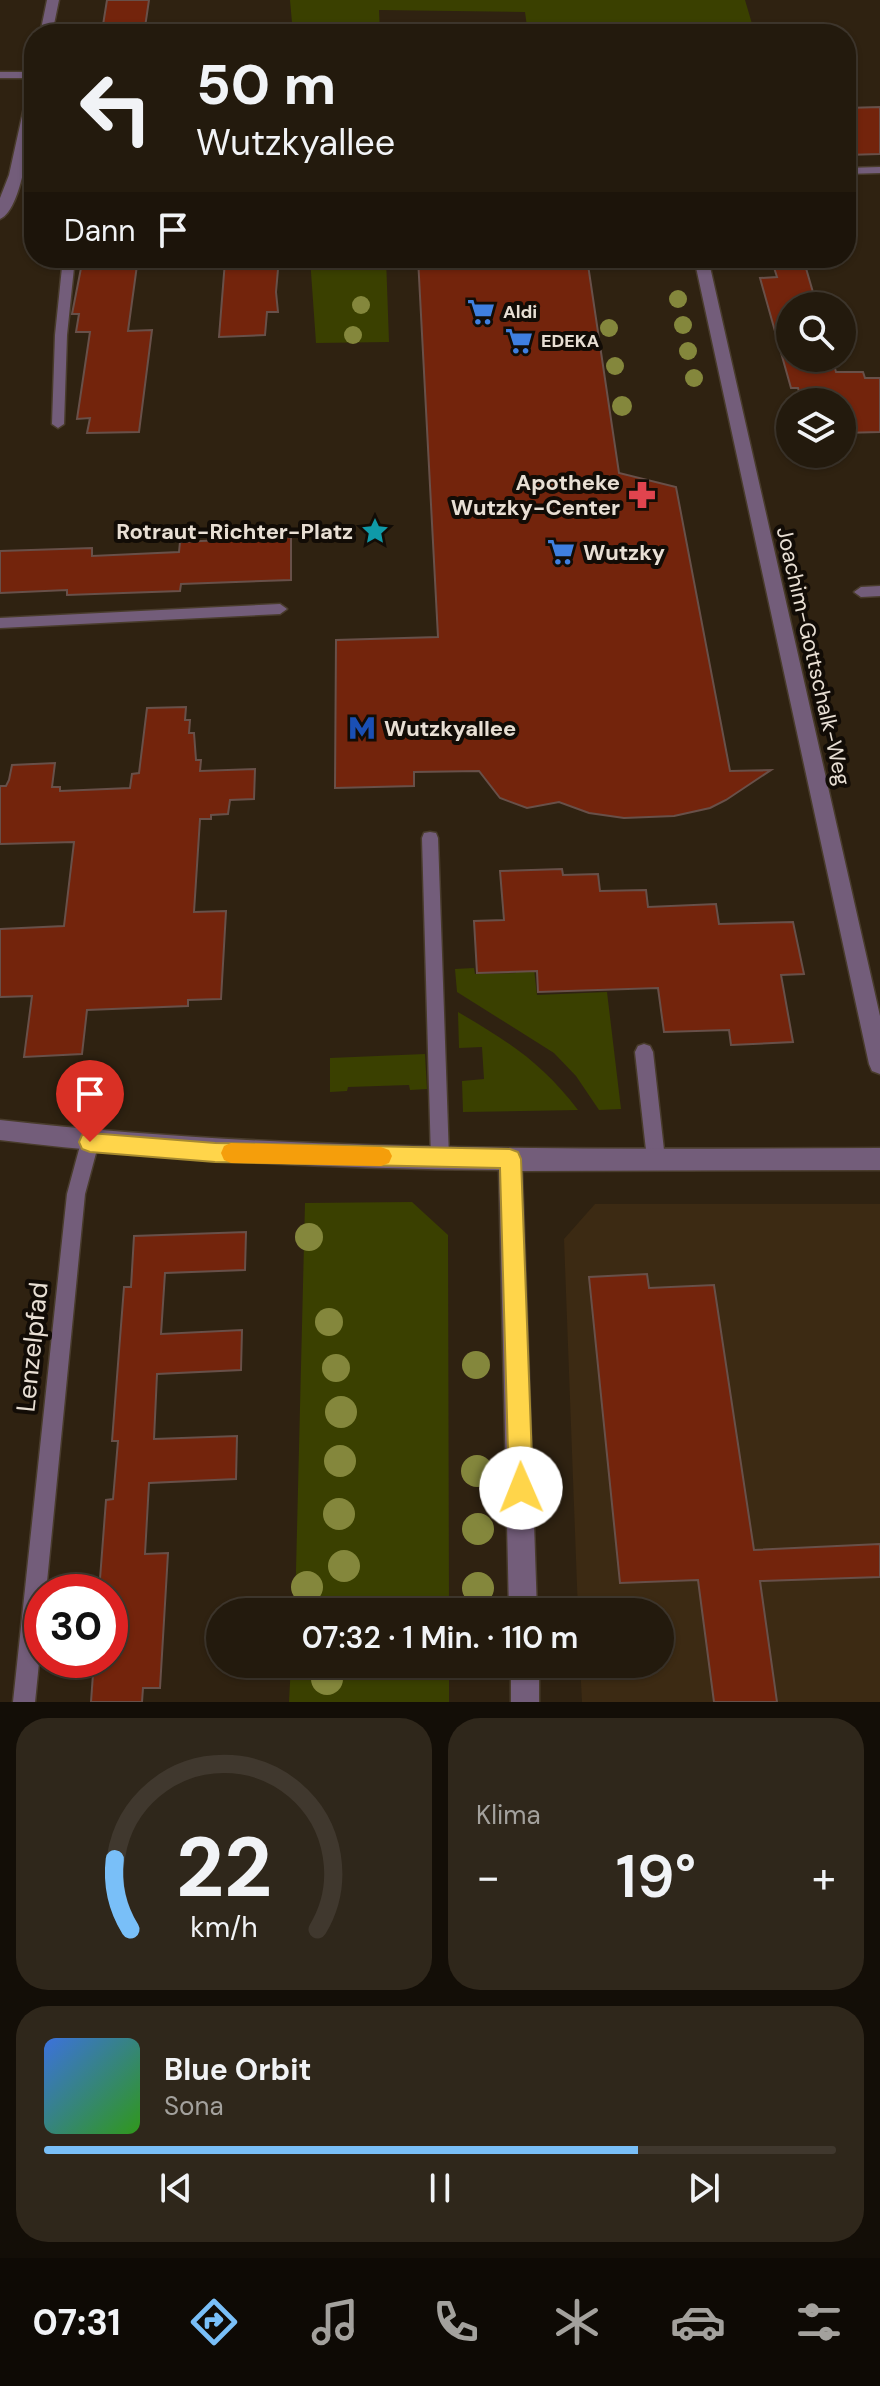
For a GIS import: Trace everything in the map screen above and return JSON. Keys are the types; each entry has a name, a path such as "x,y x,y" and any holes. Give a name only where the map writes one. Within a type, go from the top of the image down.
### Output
{"street":[{"path":"48,24 53,0"},
{"path":"0,215 16,175 24,137"},
{"name":"Joachim-Gottschalk-Weg","path":"703,268 880,1064"},
{"path":"0,1130 215,1153 510,1159 880,1159"},
{"path":"510,1159 523,1598"},
{"path":"525,1678 525,1702"}],"lane":[{"path":"0,75 24,75"},
{"path":"856,171 880,170"},
{"path":"58,424 61,335 68,268"},
{"path":"861,592 880,591"},
{"path":"0,623 280,609"},
{"path":"430,838 440,1158"},
{"path":"644,1052 656,1159"},
{"name":"Lenzelpfad","path":"24,1702 76,1194 90,1142"}],"shaded area":[{"path":"595,1204 880,1204 880,1702 582,1702 581,1678 674,1678 674,1598 577,1598 564,1239"}],"green space":[{"path":"290,0 745,0 752,24 527,24 525,12 379,10 380,24 292,24"},
{"path":"311,268 386,268 389,342 316,343"},
{"path":"474,968 475,974 516,973 516,970 534,969 537,995 607,992 621,1109 599,1110 576,1076 554,1053 457,992 455,969"},
{"path":"458,1012 523,1054 551,1079 578,1110 463,1112 462,1081 484,1079 482,1047 459,1048"},
{"path":"425,1054 427,1089 410,1090 409,1085 348,1087 347,1091 330,1092 330,1058"},
{"path":"412,1202 448,1235 449,1598 295,1598 305,1203"},
{"path":"290,1678 449,1678 449,1702 289,1702"}],"building":[{"path":"107,0 149,0 145,24 103,24"},
{"path":"880,107 880,154 856,155 856,108"},
{"path":"81,268 137,268 128,331 152,330 139,432 87,433 90,418 77,419 90,332 76,332 79,314 72,314"},
{"path":"224,268 278,268 278,312 267,312 265,335 219,337"},
{"name":"Wutzky","path":"419,268 588,268 619,473 676,487 730,771 771,770 710,808 674,816 624,818 589,813 559,802 527,808 500,798 479,771 414,772 414,786 335,788 336,640 438,637"},
{"path":"774,268 806,268 813,292 776,292 776,335 760,278 777,277"},
{"path":"786,372 863,372 865,378 880,378 880,432 856,433 856,388 791,388"},
{"path":"291,537 291,580 181,584 180,591 67,595 67,590 0,593 0,551 92,548 92,556 179,552 180,542"},
{"path":"186,707 185,720 190,720 189,733 194,733 196,760 201,760 200,771 255,769 254,799 230,800 228,814 200,819 194,912 226,911 221,999 188,1000 188,1006 87,1010 82,1054 24,1057 32,996 0,997 0,929 64,926 74,842 0,844 0,786 6,786 12,765 55,763 52,787 60,787 60,791 130,788 132,774 139,773 147,708"},
{"path":"562,869 563,875 598,874 600,891 646,890 648,907 716,904 719,924 793,922 804,974 781,975 793,1042 731,1045 729,1030 664,1032 658,988 538,992 537,971 477,973 474,921 504,920 500,871"},
{"path":"246,1232 245,1270 165,1273 161,1334 242,1330 241,1370 157,1374 154,1439 237,1436 236,1479 149,1483 145,1554 168,1553 160,1688 143,1688 142,1702 91,1702 93,1678 128,1678 128,1574 100,1574 106,1500 113,1499 118,1441 112,1441 124,1287 131,1287 134,1236"},
{"path":"647,1274 649,1288 714,1285 754,1550 880,1544 880,1577 760,1581 777,1702 714,1702 698,1580 620,1583 589,1277"}],"slow traffic":[{"path":"231,1153 381,1156"}],"place":[{"name":"Aldi","path":"481,312"},
{"name":"EDEKA","path":"519,341"},
{"name":"Apotheke Wutzky-Center","path":"642,495"},
{"name":"Rotraut-Richter-Platz","path":"375,531"},
{"name":"Wutzky","path":"561,552"},
{"name":"Wutzkyallee","path":"362,728"}],"route":[{"path":"90,1142 215,1153 510,1159 521,1488"}]}
